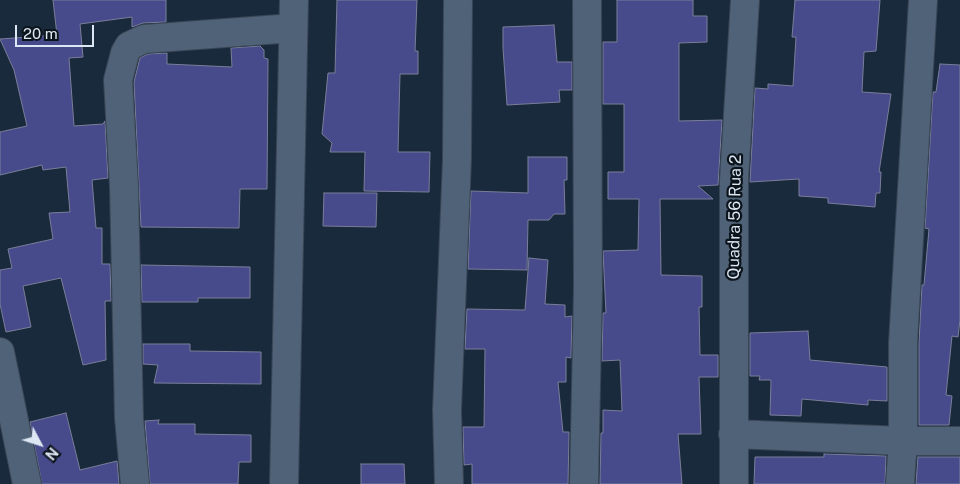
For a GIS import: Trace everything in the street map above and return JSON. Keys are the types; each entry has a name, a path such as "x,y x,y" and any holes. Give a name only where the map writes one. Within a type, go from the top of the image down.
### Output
{"street":[{"path":"284,484 294,0"},
{"path":"449,484 447,410 457,159 458,0"},
{"path":"584,484 588,270 587,0"},
{"name":"Quadra 56 Rua 2","path":"734,484 734,180 745,0"},
{"path":"900,484 903,441 903,343 923,0"},
{"path":"136,484 129,418 124,186 118,80 124,53 130,46 144,39 293,28"},
{"path":"0,352 27,484"},
{"path":"733,434 903,441 960,441"}],"building":[{"path":"53,0 166,0 166,22 143,23 132,27 132,17 80,24 83,57 69,58 74,126 103,124 105,121 108,178 92,180 96,228 102,228 102,264 110,264 111,301 105,301 106,360 83,365 61,278 23,286 31,327 6,332 0,304 0,270 12,268 8,249 53,239 49,213 70,212 66,167 43,170 42,165 0,175 0,132 27,126 14,70 0,39 57,35"},
{"path":"337,0 417,0 415,51 418,51 418,74 400,74 398,152 430,152 429,192 364,191 365,152 330,152 332,143 322,134 328,73 335,73"},
{"path":"617,0 693,0 693,16 707,16 707,42 679,43 679,121 722,120 718,185 698,186 713,199 660,199 661,275 702,276 702,307 699,307 700,355 718,355 718,377 699,377 701,434 678,434 682,484 600,484 603,410 622,411 620,360 602,361 603,313 606,313 603,251 638,250 639,199 608,199 608,172 624,172 624,104 603,104 603,42 617,42"},
{"path":"795,0 880,0 876,51 864,52 862,92 891,94 879,172 881,172 880,193 876,193 875,207 828,203 828,198 799,196 799,179 750,182 755,88 768,89 768,84 793,86 796,37 792,37"},
{"path":"554,25 557,62 572,62 572,90 559,90 560,102 507,105 503,27"},
{"path":"260,46 264,50 264,58 268,59 267,189 240,189 239,228 141,227 134,82 140,58 148,54 167,53 167,64 232,67 231,48"},
{"path":"940,64 960,65 960,320 958,337 952,336 946,395 952,396 949,425 919,425 919,343 922,285 924,285 929,229 925,228 933,92 936,92"},
{"path":"528,157 567,157 567,180 564,180 565,214 554,214 549,220 528,220 527,270 468,269 471,191 528,193"},
{"path":"324,193 377,193 376,227 323,226"},
{"path":"529,258 548,260 545,304 565,305 565,317 572,316 571,358 566,357 566,382 558,382 563,432 569,432 568,484 472,484 472,464 464,465 463,427 484,427 485,349 465,349 467,309 525,310"},
{"path":"141,265 250,267 250,298 198,298 198,302 142,302"},
{"path":"808,331 810,360 887,367 887,401 868,400 868,405 802,399 801,416 770,415 771,380 759,380 760,376 750,376 750,333"},
{"path":"143,344 190,344 190,351 261,352 261,384 154,383 158,365 143,364"},
{"path":"66,413 80,470 117,461 119,484 42,484 30,422"},
{"path":"159,420 158,424 195,424 195,434 251,435 251,462 239,462 238,484 150,484 145,421"},
{"path":"824,454 886,456 885,484 754,484 755,457 824,457"},
{"path":"918,457 960,457 960,484 916,484"},
{"path":"361,464 404,464 405,484 361,484"}]}
